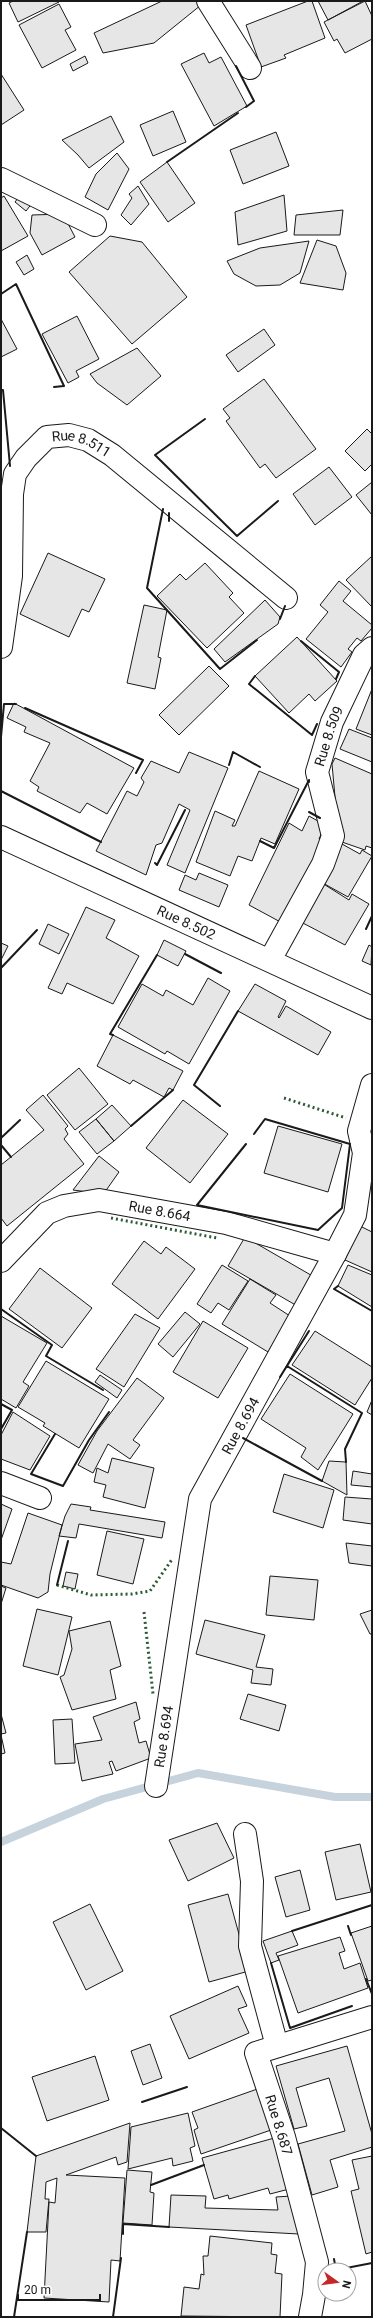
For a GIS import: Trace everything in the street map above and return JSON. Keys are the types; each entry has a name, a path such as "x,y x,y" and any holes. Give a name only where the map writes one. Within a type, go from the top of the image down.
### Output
{"street":[{"path":"208,1 250,68"},
{"path":"1,179 95,225"},
{"name":"Rue 8.511","path":"1,647 11,576 12,494 15,474 26,458 47,437 69,435 88,440 112,455 286,598"},
{"name":"Rue 8.509","path":"270,960 323,864 333,836 318,772 332,722 364,655 372,648"},
{"name":"Rue 8.502","path":"1,837 372,1008"},
{"name":"Rue 8.694","path":"156,1786 200,1499 355,1215 364,1153 359,1131 372,1085"},
{"name":"Rue 8.664","path":"1,1261 47,1213 64,1206 100,1200 226,1223 335,1254"},
{"path":"1,1483 40,1498"},
{"path":"245,1834 252,1881 250,1946 277,2046"},
{"name":"Rue 8.687","path":"310,2317 314,2295 316,2262 284,2137 256,2052 372,2017"}],"building":[{"path":"13,1 59,2 18,22 9,3"},
{"path":"162,1 198,1 201,5 154,43 103,53 94,33"},
{"path":"308,1 312,1 325,38 284,55 286,58 261,67 246,25"},
{"path":"318,1 363,1 328,20"},
{"path":"365,1 372,16 372,39 345,53 337,39 334,41 324,22"},
{"path":"59,4 71,27 65,30 76,50 42,68 19,25"},
{"path":"204,53 209,63 221,57 247,106 214,126 181,64"},
{"path":"85,56 88,63 73,71 70,64"},
{"path":"1,74 24,110 1,125"},
{"path":"173,111 186,142 153,156 140,125"},
{"path":"111,116 124,142 89,168 62,140"},
{"path":"276,132 289,166 243,184 230,150"},
{"path":"117,153 129,169 108,210 85,197 96,174"},
{"path":"167,162 195,203 168,222 140,182"},
{"path":"138,186 149,204 131,225 121,215 132,198 129,194"},
{"path":"22,193 33,202 26,211 15,202"},
{"path":"284,195 287,231 238,245 235,212"},
{"path":"4,196 28,236 1,251 1,198"},
{"path":"343,210 340,235 294,235 296,215"},
{"path":"63,214 75,237 42,255 30,233 32,215"},
{"path":"110,236 142,242 187,297 132,344 69,272"},
{"path":"317,240 336,246 346,273 343,290 300,283"},
{"path":"309,241 300,273 280,285 256,286 234,274 227,261 260,248"},
{"path":"27,255 34,269 24,275 16,262"},
{"path":"77,316 99,359 76,371 79,377 68,383 42,334"},
{"path":"1,319 17,349 1,357"},
{"path":"264,329 275,345 238,372 226,355"},
{"path":"137,348 161,376 127,405 97,383 90,374"},
{"path":"264,379 316,449 276,478 265,464 260,468 226,421 230,418 223,409"},
{"path":"367,429 372,434 372,464 365,471 345,451"},
{"path":"329,467 352,497 315,525 293,494"},
{"path":"372,482 372,515 356,495"},
{"path":"48,553 105,579 89,612 82,609 69,637 20,614"},
{"path":"372,556 372,607 346,580"},
{"path":"205,563 233,593 229,597 244,613 207,648 157,596 180,574 186,580"},
{"path":"339,581 351,591 343,601 372,625 372,628 361,641 357,638 348,649 352,652 341,667 306,639 328,612 320,605"},
{"path":"265,600 280,617 278,624 225,662 214,649"},
{"path":"144,605 167,610 158,657 161,658 155,689 127,683"},
{"path":"297,637 337,681 315,701 309,694 289,713 255,676"},
{"path":"209,666 229,686 179,735 159,715"},
{"path":"372,689 372,735 356,729"},
{"path":"14,703 134,768 107,814 87,803 80,813 37,791 39,787 30,781 50,743 24,732 26,727 7,718"},
{"path":"349,729 372,738 372,762 340,749"},
{"path":"189,752 228,768 185,873 167,865 190,810 179,804 162,843 156,845 146,875 96,851 127,791 137,796 144,782 141,778 151,761 179,773"},
{"path":"335,758 372,774 372,848 366,846 365,850 339,841 332,764"},
{"path":"259,771 299,789 275,844 261,838 252,861 238,856 230,876 196,862 215,811 235,820 232,826 235,826"},
{"path":"309,816 325,825 319,839 327,843 286,925 249,905 289,823 302,831"},
{"path":"342,844 360,854 362,850 372,856 348,897 321,882"},
{"path":"199,873 228,885 219,907 179,890 185,875 196,880"},
{"path":"322,883 349,900 352,894 369,904 345,945 299,921"},
{"path":"86,907 115,920 106,938 139,956 113,1004 67,983 62,994 48,988"},
{"path":"48,924 69,934 59,954 39,944"},
{"path":"164,940 186,951 178,966 157,955"},
{"path":"1,943 8,946 1,960"},
{"path":"369,945 372,947 371,965 362,961"},
{"path":"208,978 230,991 189,1064 167,1051 165,1054 118,1027 142,984 163,996 166,990 193,1005"},
{"path":"255,984 286,1001 278,1017 279,1018 286,1006 331,1032 318,1055 238,1011"},
{"path":"113,1035 183,1071 173,1090 169,1088 164,1097 133,1080 130,1084 97,1066"},
{"path":"79,1068 108,1104 75,1130 47,1095"},
{"path":"43,1095 68,1126 65,1129 68,1134 64,1139 84,1164 7,1226 1,1218 1,1165 44,1130 26,1110"},
{"path":"183,1100 228,1134 190,1183 146,1148"},
{"path":"112,1105 131,1126 114,1141 96,1119"},
{"path":"96,1119 114,1141 97,1154 79,1132"},
{"path":"278,1126 342,1144 328,1192 264,1173"},
{"path":"99,1156 119,1172 107,1189 103,1194 73,1190"},
{"path":"360,1226 372,1232 372,1272 345,1260"},
{"path":"245,1237 316,1278 299,1307 228,1266"},
{"path":"144,1241 161,1254 166,1247 195,1269 158,1319 112,1284"},
{"path":"222,1265 248,1281 229,1310 218,1303 211,1313 197,1304"},
{"path":"348,1265 372,1275 372,1307 338,1286"},
{"path":"40,1268 92,1308 62,1348 9,1309"},
{"path":"250,1279 276,1295 270,1303 290,1316 268,1352 222,1324"},
{"path":"185,1312 200,1324 173,1357 158,1344"},
{"path":"135,1314 160,1328 124,1387 96,1369"},
{"path":"1,1316 47,1343 23,1382 29,1386 16,1408 1,1399"},
{"path":"203,1321 248,1348 218,1398 173,1372"},
{"path":"315,1331 372,1367 372,1378 355,1405 292,1365"},
{"path":"46,1361 109,1399 79,1448 43,1426 45,1423 18,1407"},
{"path":"290,1374 353,1414 318,1470 301,1457 306,1448 261,1419"},
{"path":"100,1375 122,1390 117,1398 95,1382"},
{"path":"137,1378 164,1398 133,1440 140,1445 130,1459 108,1444 93,1473 78,1465 97,1431"},
{"path":"372,1400 372,1415 367,1412"},
{"path":"13,1412 50,1436 30,1470 1,1459 1,1435"},
{"path":"112,1458 154,1468 145,1508 103,1497 106,1485 94,1482 97,1468 108,1473"},
{"path":"329,1461 346,1462 347,1495 322,1481"},
{"path":"353,1471 372,1474 372,1487 351,1485"},
{"path":"284,1474 334,1490 323,1528 273,1512"},
{"path":"345,1497 372,1499 372,1524 343,1520"},
{"path":"1,1504 12,1509 1,1540"},
{"path":"71,1504 91,1507 90,1510 165,1522 162,1538 79,1524 76,1538 59,1536 65,1516"},
{"path":"28,1513 62,1525 50,1574 48,1592 38,1598 1,1585 1,1562 11,1564"},
{"path":"107,1531 144,1539 133,1584 97,1575"},
{"path":"346,1543 372,1546 372,1566 349,1563"},
{"path":"66,1572 78,1574 75,1589 63,1586"},
{"path":"270,1576 318,1580 314,1620 266,1615"},
{"path":"1,1586 6,1588 1,1604"},
{"path":"37,1609 72,1617 58,1675 23,1666"},
{"path":"372,1610 372,1634 370,1634 360,1614"},
{"path":"205,1620 265,1635 256,1667 273,1669 271,1685 251,1683 253,1670 196,1654"},
{"path":"110,1621 121,1666 110,1670 116,1699 72,1710 60,1677 64,1675 72,1649 69,1631"},
{"path":"248,1694 286,1705 279,1731 240,1719"},
{"path":"136,1702 140,1719 134,1722 139,1743 146,1741 151,1758 116,1771 112,1761 109,1762 113,1774 82,1781 75,1744 102,1740 93,1717"},
{"path":"1,1714 6,1733 1,1734"},
{"path":"72,1719 75,1763 55,1764 53,1720"},
{"path":"1,1735 5,1753 1,1754"},
{"path":"217,1823 234,1858 188,1881 169,1840"},
{"path":"360,1844 371,1892 336,1900 325,1852"},
{"path":"300,1870 310,1910 286,1917 275,1877"},
{"path":"228,1894 249,1971 209,1982 188,1905"},
{"path":"90,1904 123,1971 86,1990 53,1922"},
{"path":"372,1926 372,1980 368,1981 351,1933"},
{"path":"292,1931 298,1945 276,1953 279,1960 271,1963 263,1941"},
{"path":"340,1937 345,1951 339,1953 344,1969 360,1963 368,1988 298,2013 278,1956"},
{"path":"238,1986 247,2006 238,2009 249,2033 189,2059 170,2016"},
{"path":"150,2044 162,2078 143,2085 131,2051"},
{"path":"347,2046 372,2134 372,2147 330,2160 338,2187 312,2195 298,2144 345,2131 329,2078 296,2088 307,2126 294,2129 276,2066"},
{"path":"95,2056 109,2100 47,2121 32,2077"},
{"path":"263,2087 274,2129 201,2154 194,2130 198,2128 192,2112"},
{"path":"188,2113 195,2146 190,2148 193,2161 173,2166 172,2158 128,2169 131,2127"},
{"path":"130,2123 127,2162 118,2165 116,2157 66,2175 125,2178 120,2261 111,2260 109,2302 44,2298 49,2202 55,2203 57,2178 46,2182 45,2199 49,2199 46,2232 27,2232 36,2156"},
{"path":"278,2137 293,2188 270,2194 268,2188 229,2199 228,2195 214,2199 202,2158"},
{"path":"372,2156 372,2252 366,2254 351,2191 359,2189 352,2160"},
{"path":"127,2170 152,2172 150,2192 154,2193 152,2225 123,2223"},
{"path":"171,2195 206,2196 205,2208 278,2210 276,2197 291,2196 299,2234 169,2227"},
{"path":"210,2236 272,2243 271,2254 277,2255 275,2273 282,2274 280,2317 181,2316 184,2287 199,2289 201,2274 204,2275 203,2256 208,2256"}],"waterway":[{"path":"1,1842 103,1799 198,1773 335,1797 372,1797"}],"hedge":[{"path":"284,1098 346,1118"},
{"path":"111,1218 217,1238"},
{"path":"57,1585 91,1595 132,1594 150,1591 173,1558"},
{"path":"144,1612 153,1694"}],"wall":[{"path":"236,66 254,101 246,107"},
{"path":"167,162 238,113"},
{"path":"1,294 16,284 64,386 54,387"},
{"path":"1,390 3,390 10,466"},
{"path":"205,419 155,455 237,536 278,501"},
{"path":"163,509 147,588 220,669 257,640"},
{"path":"169,513 169,521"},
{"path":"280,619 285,606"},
{"path":"301,641 339,672 336,679"},
{"path":"255,676 249,684 312,735 317,724"},
{"path":"1,737 4,704 16,704"},
{"path":"25,708 143,760 136,773"},
{"path":"229,765 233,752 260,767"},
{"path":"260,841 274,848 309,780 309,782"},
{"path":"1,791 101,842"},
{"path":"155,863 157,865 185,810"},
{"path":"309,812 320,818"},
{"path":"366,929 372,916"},
{"path":"1,968 37,930"},
{"path":"185,954 221,973"},
{"path":"113,1035 110,1034 157,955"},
{"path":"220,1106 194,1085 238,1011"},
{"path":"131,1126 173,1090"},
{"path":"246,1144 197,1205 318,1230 342,1208 350,1144 265,1119 254,1134"},
{"path":"1,1138 20,1120"},
{"path":"1,1145 11,1157"},
{"path":"338,1286 334,1289 372,1311"},
{"path":"1,1309 52,1345 46,1356 103,1390"},
{"path":"280,1377 309,1331"},
{"path":"287,1366 362,1413 345,1449 346,1462"},
{"path":"1,1404 12,1410 1,1429"},
{"path":"55,1434 31,1474 63,1486 89,1440 109,1412"},
{"path":"243,1438 322,1481"},
{"path":"57,1585 68,1541"},
{"path":"292,1931 372,1905"},
{"path":"348,1926 351,1935"},
{"path":"271,1963 290,2028 352,2006"},
{"path":"366,1979 372,1994"},
{"path":"142,2102 187,2087"},
{"path":"1,2128 36,2156"},
{"path":"151,2185 204,2165"},
{"path":"123,2234 123,2224 169,2227"},
{"path":"14,2317 27,2232"},
{"path":"113,2317 121,2258"},
{"path":"334,2259 336,2270 372,2263"}]}
